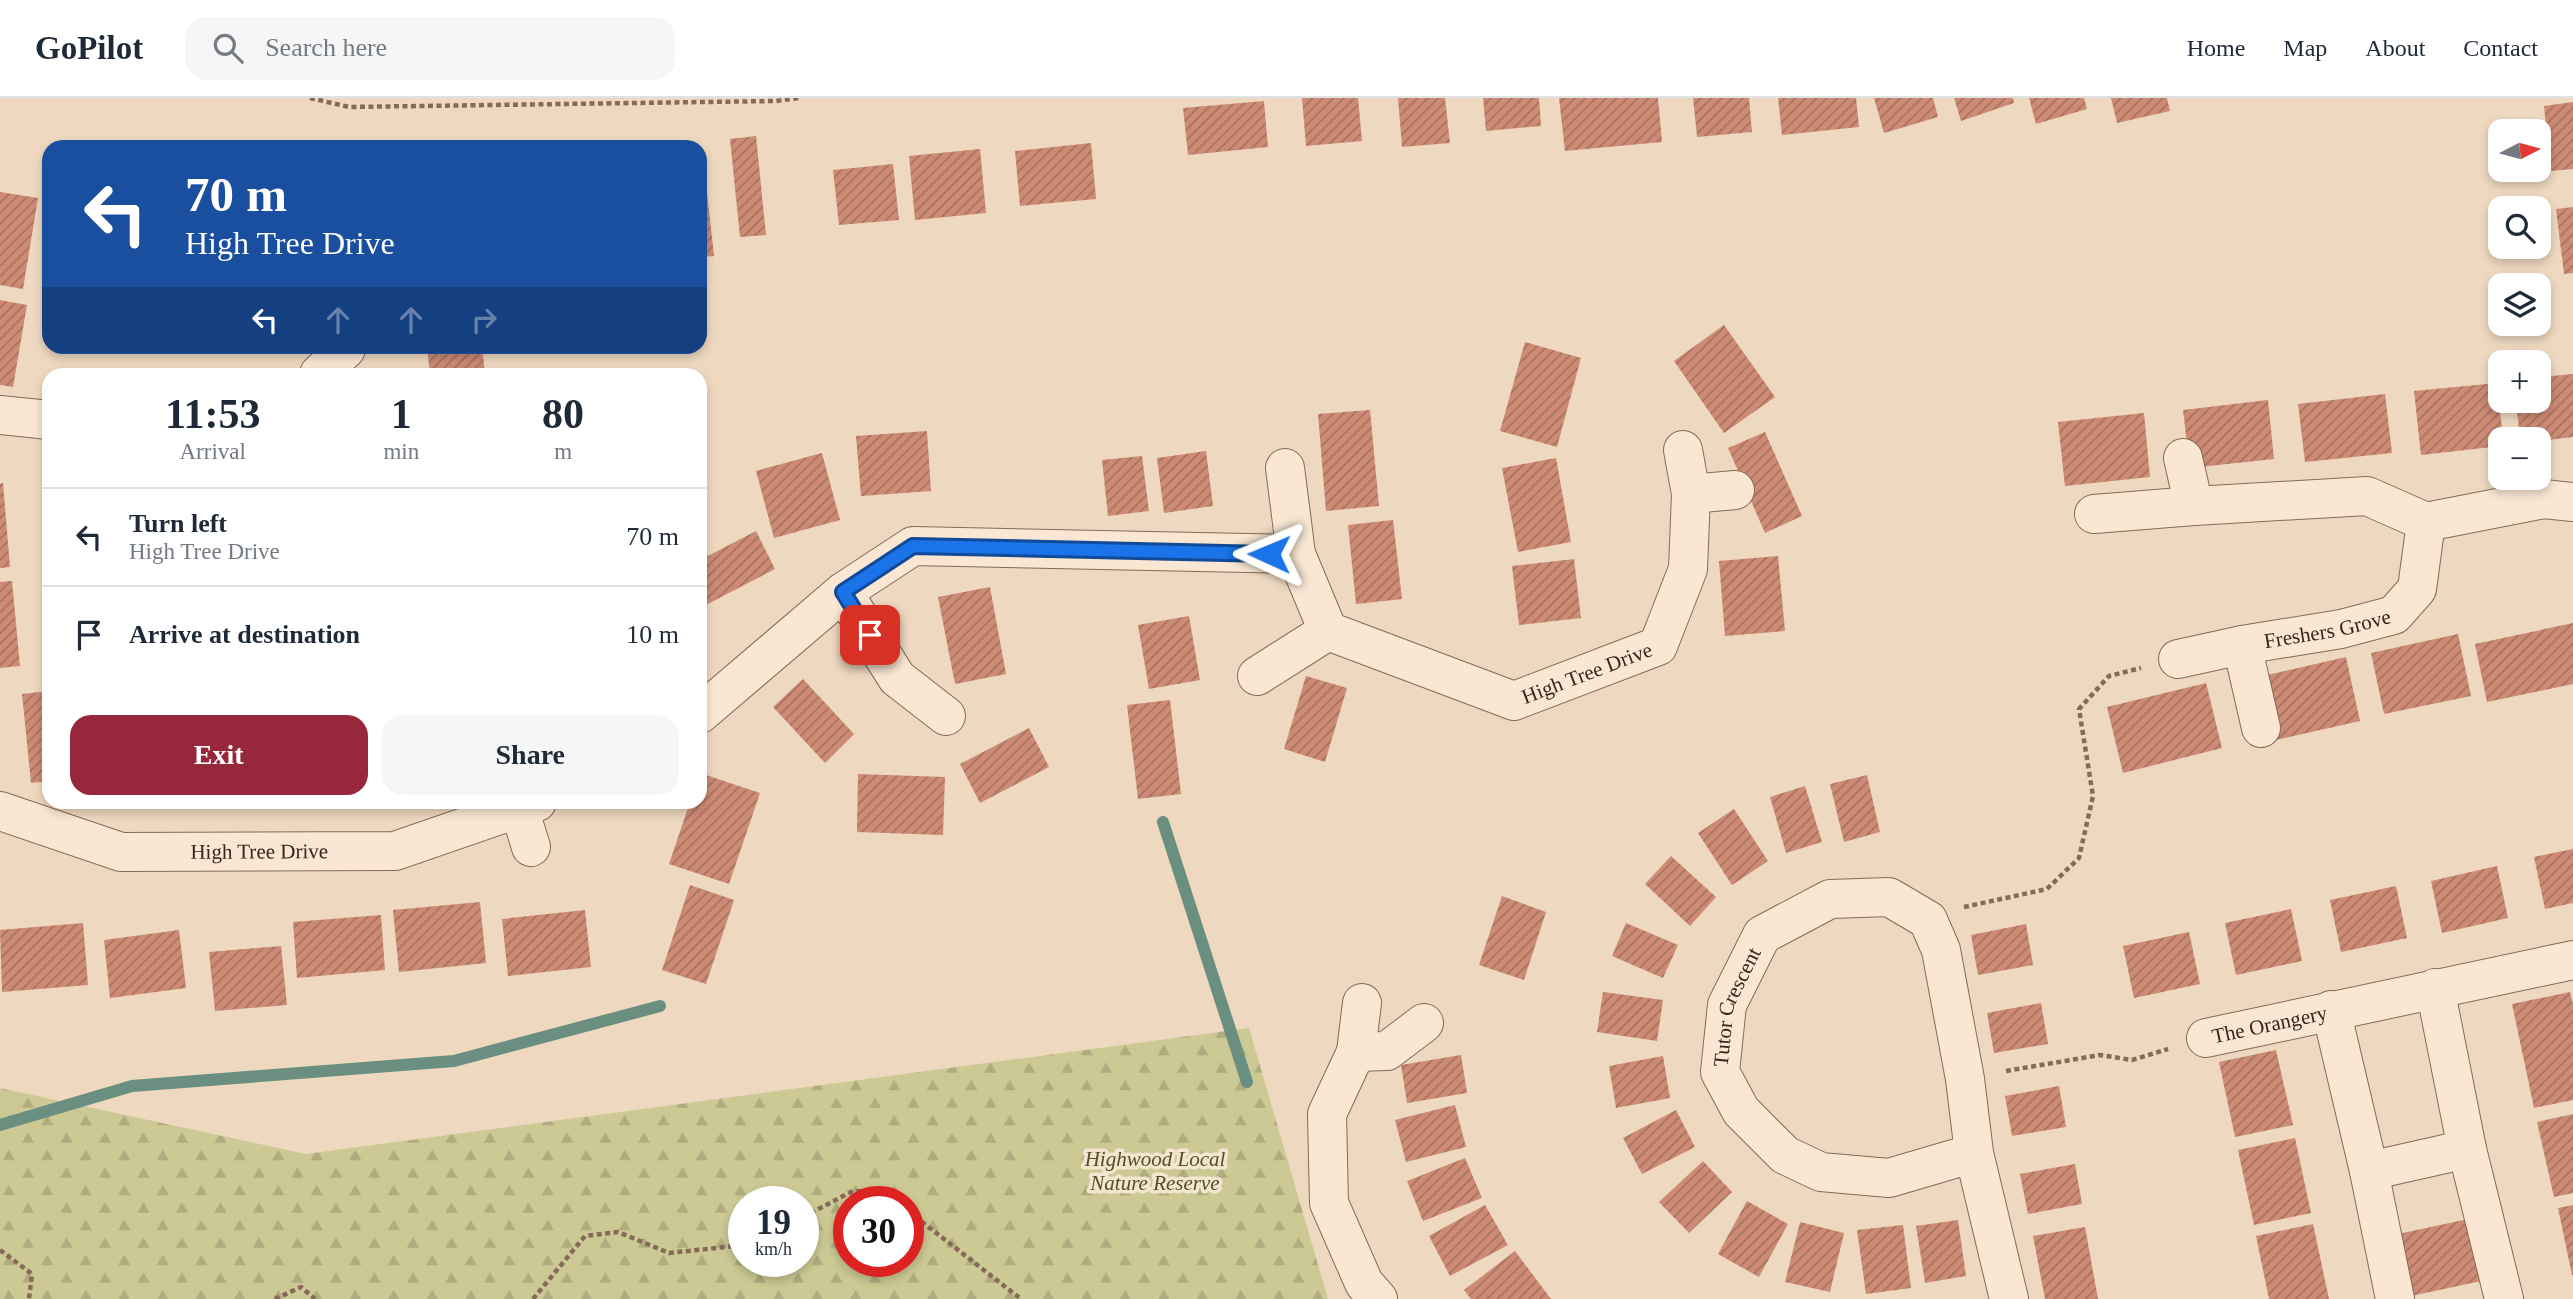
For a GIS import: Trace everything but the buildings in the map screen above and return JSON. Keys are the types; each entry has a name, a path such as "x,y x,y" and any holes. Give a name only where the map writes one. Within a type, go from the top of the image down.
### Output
{"street":[{"path":"0,415 42,419"},
{"name":"High Tree Drive","path":"1328,631 1514,701 1658,646 1688,569 1691,494 1683,450"},
{"path":"2183,457 2194,506"},
{"path":"1257,676 1328,631 1296,554 1284,467"},
{"path":"1691,494 1735,490"},
{"path":"2094,514 2367,496 2426,522 2544,499 2573,502"},
{"name":"Freshers Grove","path":"2178,659 2242,645 2340,629 2394,615 2417,589 2426,522"},
{"path":"707,709 843,592 913,546 1296,554"},
{"path":"843,592 897,678 946,716"},
{"name":"Freshers Grove","path":"2242,645 2261,728"},
{"name":"High Tree Drive","path":"0,811 121,852 395,851 511,809"},
{"name":"High Tree Drive","path":"526,809 531,847"},
{"name":"Tutor Crescent","path":"1928,920 1889,897 1830,899 1762,935 1727,1005 1720,1072 1741,1111 1786,1155 1821,1172 1889,1178 1974,1153"},
{"path":"1928,920 1941,950 1965,1079 1974,1153 2009,1299"},
{"name":"The Orangery","path":"2206,1038 2573,960"},
{"path":"2435,988 2467,1149 2504,1299"},
{"path":"1362,1003 1356,1052 1327,1114 1329,1203 1364,1283 1378,1299"},
{"path":"2331,1010 2369,1171 2395,1299"},
{"path":"1356,1052 1387,1051 1424,1023"},
{"path":"2369,1171 2467,1149"}],"path":[{"path":"310,98 349,107 776,101 799,98"},
{"path":"1928,920 1951,910 2047,889 2080,858 2093,796 2079,709 2109,676 2178,659"},
{"name":"The Orangery","path":"1965,1079 2100,1055 2132,1060 2206,1038"},
{"path":"924,1223 1021,1299"},
{"path":"533,1299 584,1236 618,1232 669,1253 728,1247"},
{"path":"0,1251 32,1274 29,1299"},
{"path":"275,1299 301,1287 315,1299"}],"green space":[{"name":"Highwood Local Nature Reserve","path":"1249,1028 1328,1299 0,1299 0,1088 306,1154"}],"waterway":[{"path":"1163,822 1247,1082"},
{"path":"0,1125 132,1086 454,1061 660,1006"}],"route":[{"path":"870,635 843,592 913,546 1269,554"}]}
